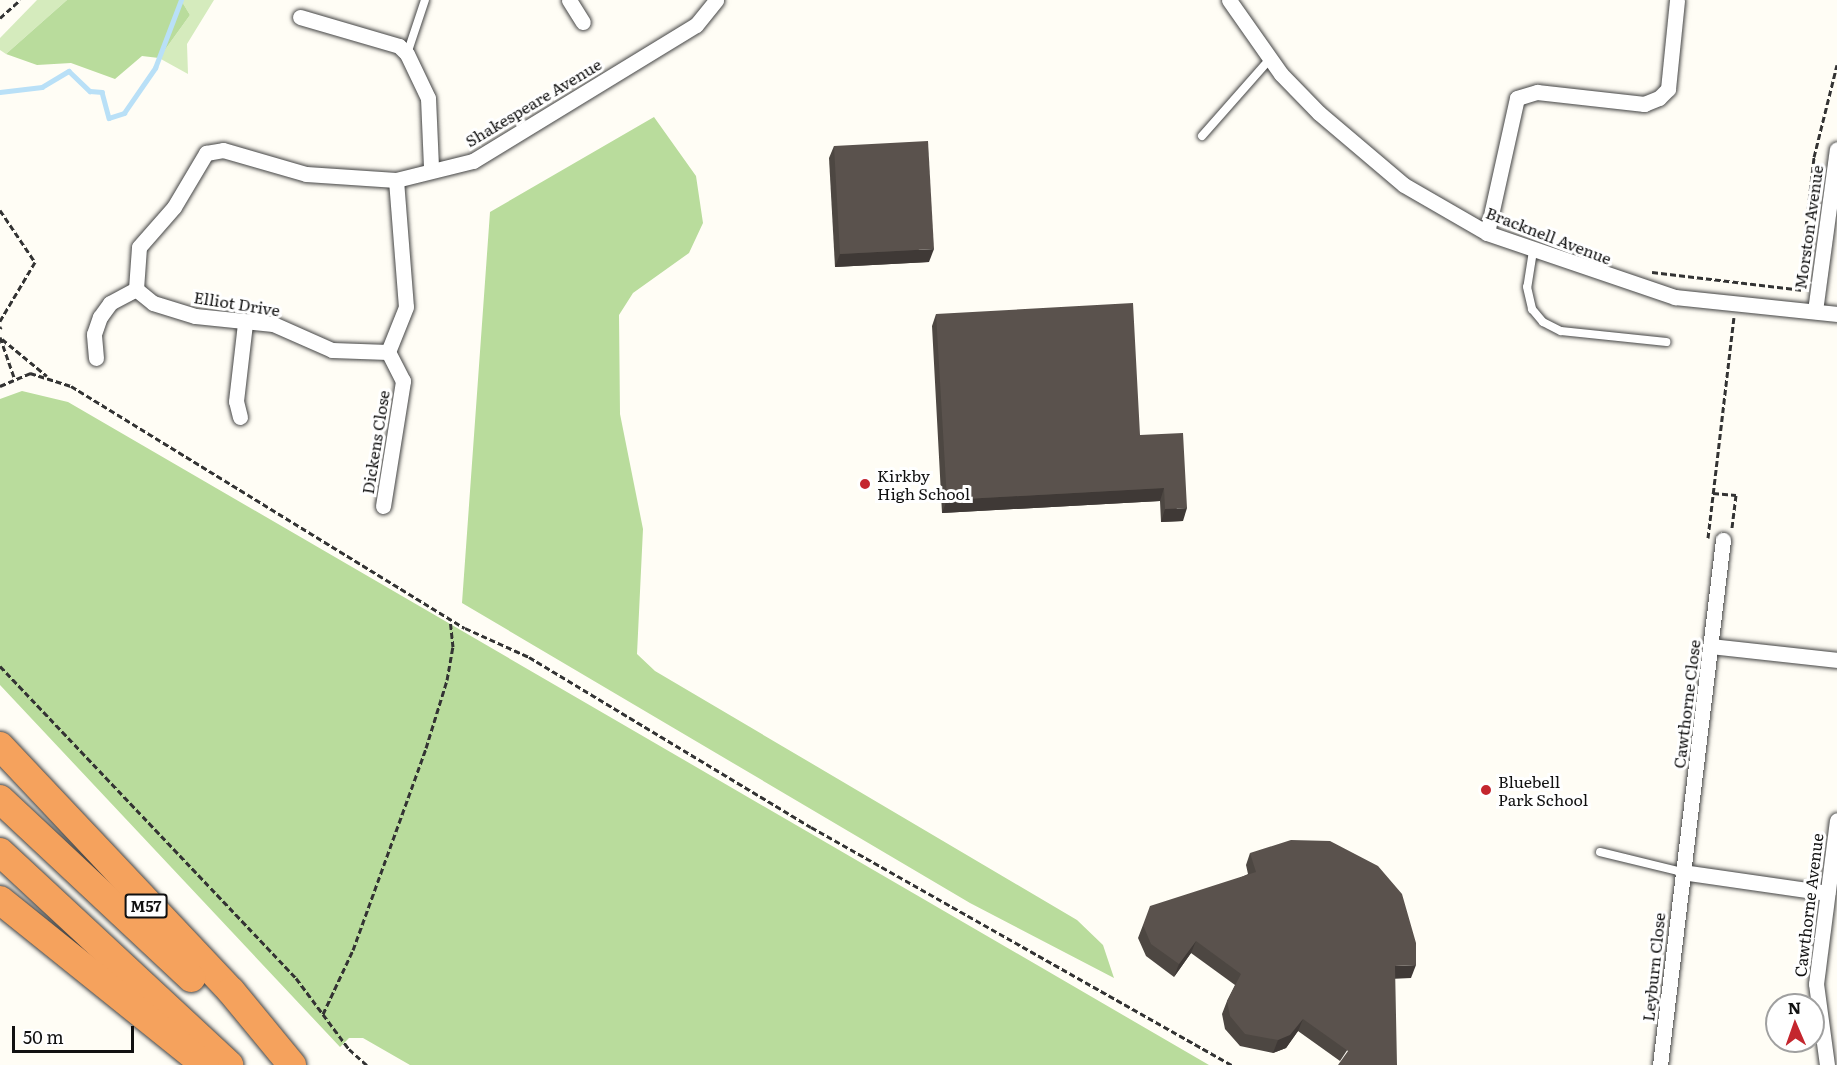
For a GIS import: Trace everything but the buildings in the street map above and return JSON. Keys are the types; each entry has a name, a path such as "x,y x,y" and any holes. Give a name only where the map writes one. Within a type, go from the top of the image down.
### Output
{"highway":[{"name":"M57","path":"0,746 231,991 292,1065"},
{"name":"M57","path":"0,799 284,1065"},
{"path":"0,852 229,1065"},
{"path":"0,900 205,1065"}],"street":[{"path":"569,0 584,22"},
{"name":"Shakespeare Avenue","path":"136,290 140,247 174,207 206,153 223,150 306,174 396,180 431,168 473,161 696,25 716,0"},
{"name":"Bracknell Avenue","path":"1229,0 1270,59 1319,113 1404,186 1488,233 1533,251 1675,297 1837,314"},
{"path":"1488,233 1517,98 1538,92 1644,104 1659,98 1668,89 1677,0"},
{"path":"300,17 399,46 407,54 428,98 431,168"},
{"name":"Morston Avenue","path":"1815,311 1837,149"},
{"path":"388,352 406,308 396,180"},
{"path":"96,358 94,334 100,316 110,303 136,290"},
{"name":"Elliot Drive","path":"136,290 153,303 195,316 245,323 273,324 332,350 388,352"},
{"path":"240,417 236,400 245,323"},
{"name":"Dickens Close","path":"383,506 403,381 388,352"},
{"name":"Cawthorne Close","path":"1682,872 1723,540"},
{"path":"1711,646 1837,660"},
{"name":"Cawthorne Avenue","path":"1827,1065 1816,984 1837,820"},
{"path":"1682,872 1827,892"},
{"name":"Leyburn Close","path":"1660,1065 1682,872"},
{"path":"1821,953 1837,955"}],"lane":[{"path":"407,54 425,0"},
{"path":"1202,135 1270,59"},
{"path":"1533,251 1527,287 1532,309 1543,322 1561,331 1666,342"},
{"path":"1600,852 1682,872"}],"path":[{"path":"0,18 20,0"},
{"path":"1796,309 1814,157 1837,65"},
{"path":"0,210 35,262 0,321"},
{"path":"1642,269 1817,291"},
{"path":"1713,493 1736,495 1731,540 1706,538 1736,303"},
{"path":"1,338 47,376 450,619 529,657 811,827 1232,1065"},
{"path":"1,338 14,377"},
{"path":"0,386 14,377 47,376"},
{"path":"323,1014 352,950 426,748 447,680 453,647 450,619"},
{"path":"0,666 296,978 323,1014 367,1065"}],"green space":[{"path":"37,0 67,0 6,54 0,50 0,38"},
{"path":"67,0 181,0 190,15 159,58 142,56 115,79 71,63 37,65 6,54"},
{"path":"181,0 214,0 187,44 188,74 159,58 190,15"},
{"path":"654,117 696,176 703,223 689,253 633,293 619,315 620,414 643,529 637,654 655,671 1077,920 1103,945 1114,978 970,903 462,603 490,212"},
{"path":"22,391 68,402 1209,1065 410,1065 363,1038 349,1038 340,1047 0,685 0,399"}],"waterway":[{"path":"0,92 42,87 69,71 90,91 102,92 109,118 124,113 155,68 181,0"}],"place":[{"name":"Kirkby High School","path":"865,484"},
{"name":"Bluebell Park School","path":"1486,790"}]}
